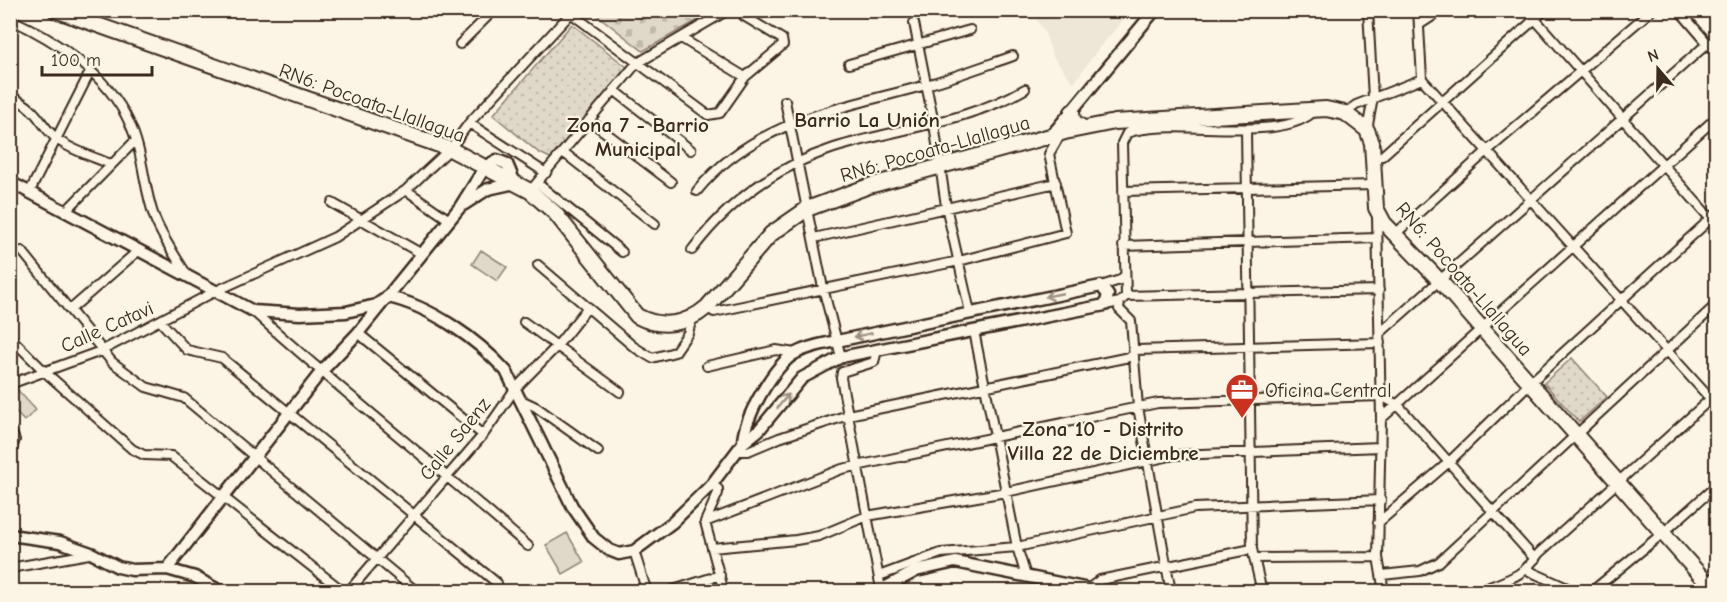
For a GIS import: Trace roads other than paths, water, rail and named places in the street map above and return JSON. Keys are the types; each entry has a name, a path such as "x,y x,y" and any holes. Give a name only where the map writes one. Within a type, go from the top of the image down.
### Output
{"highway":[{"name":"RN6: Pocoata-Llallagua","path":"55,10 450,149 483,167 504,184 534,187 637,316 645,321 669,325 692,318 706,307 771,234 807,209 869,186 1083,128 1134,120 1316,109 1345,113 1367,130 1374,157 1376,208 1384,223 1440,281 1709,585"},
{"path":"1072,112 1073,121 1083,128"}],"street":[{"path":"460,44 494,10"},
{"path":"622,252 534,187 636,64 728,10"},
{"path":"706,307 714,312 959,261 1066,233 1049,154 1056,135 1155,10"},
{"path":"1367,130 1373,98 1368,10"},
{"path":"1418,10 1422,79 1667,350 1715,399 1618,483 1527,570 1519,576 1484,591"},
{"path":"1419,25 1442,10"},
{"path":"1378,523 1449,462 1621,299 1715,219 1663,165 1527,10"},
{"path":"1374,157 1382,156 1545,10"},
{"path":"1394,235 1486,152 1652,10"},
{"path":"1679,10 1716,52"},
{"path":"571,12 636,64 708,115 720,113 745,77 783,45 782,39 744,16"},
{"name":"Calle Catavi","path":"10,384 101,351 161,322 214,292 335,237 406,190 450,149 469,123 571,12"},
{"path":"10,19 42,34 90,72 120,105 136,140 155,218 188,276"},
{"path":"914,23 934,124 946,206 970,312"},
{"path":"849,64 970,30"},
{"path":"1380,333 1716,36"},
{"path":"681,38 745,77"},
{"path":"698,191 737,155 789,123 927,85 1013,56"},
{"path":"20,190 56,138 90,72"},
{"path":"1345,113 1373,98 1422,79"},
{"path":"692,249 711,224 760,182 834,148 982,110 1025,89"},
{"path":"614,90 692,150"},
{"path":"10,96 36,112 56,138 110,164"},
{"path":"785,101 823,288 841,357"},
{"path":"1126,296 1122,143 1127,133 1149,128 1246,129 1297,122 1309,118 1316,109"},
{"path":"1381,419 1483,330 1572,246 1716,118"},
{"path":"589,120 671,182"},
{"path":"469,123 546,173"},
{"path":"1246,129 1252,549 1262,591"},
{"path":"65,212 136,140"},
{"path":"563,152 655,224"},
{"path":"167,569 321,372 358,333 460,207 483,167 497,160 507,164 504,184 460,207"},
{"path":"10,182 20,190 140,250 214,292 253,311 321,372 448,476 528,546"},
{"path":"814,238 946,206 1056,183"},
{"path":"1123,191 1247,190 1374,185"},
{"path":"406,190 448,219"},
{"path":"333,203 422,254"},
{"path":"1376,208 1381,396 1381,500 1378,523 1378,558 1384,591"},
{"path":"1124,246 1377,238"},
{"path":"70,310 140,250"},
{"path":"22,251 101,351 146,387 184,398 417,591"},
{"path":"538,265 634,347 652,358 675,352 688,333 692,318"},
{"path":"740,447 751,408 785,361 795,353 837,340 1101,286 1120,280 1125,275"},
{"path":"1101,286 1108,295 1105,305"},
{"path":"253,311 300,314 346,312 376,305 388,297 412,302 427,309 495,358 506,371 572,506 594,538 609,550 619,554 634,551 674,522 712,484 740,447 759,430 802,378 841,357 1120,302 1126,296 1379,290"},
{"path":"1120,302 1119,309 1131,321 1138,407 1171,591"},
{"path":"1382,575 1420,571 1439,562 1716,305"},
{"name":"Calle Saenz","path":"346,591 414,516 588,307"},
{"path":"161,322 187,350 222,358 497,583"},
{"path":"524,322 620,392"},
{"path":"974,331 1017,547 1026,576"},
{"path":"358,333 483,435"},
{"path":"10,337 45,372 132,449 144,455 171,456 221,497 346,591"},
{"path":"740,447 748,451 848,415 985,389 1134,353 1380,343"},
{"path":"707,366 776,350 795,353"},
{"path":"877,351 877,358 869,366 842,372 879,576 879,590 916,571 955,562 1104,591"},
{"path":"517,394 598,451"},
{"path":"705,522 842,469 1158,403 1381,396 1398,405 1536,559"},
{"path":"10,428 15,440 10,453"},
{"path":"712,548 819,536 867,516 1006,492 1175,454 1381,447"},
{"path":"712,484 718,489 718,494 705,522 724,591"},
{"path":"1591,591 1663,533 1716,486"},
{"path":"879,576 941,553 1017,547 1195,507 1381,500"},
{"path":"10,535 60,542 91,553 118,567 132,570 167,569 195,577 222,591"},
{"path":"1088,589 1100,579 1252,549"},
{"path":"634,551 647,591"},
{"path":"10,568 91,553"},
{"path":"1254,558 1378,558"},
{"path":"1527,570 1576,591"},
{"path":"667,591 720,575"}],"place":[{"name":"Oficina Central","path":"1242,419"}],"district":[{"name":"Barrio La Unión","path":"867,120"},
{"name":"Zona 7 - Barrio Municipal","path":"638,137"},
{"name":"Zona 10 - Distrito Villa 22 de Diciembre","path":"1103,441"}]}
